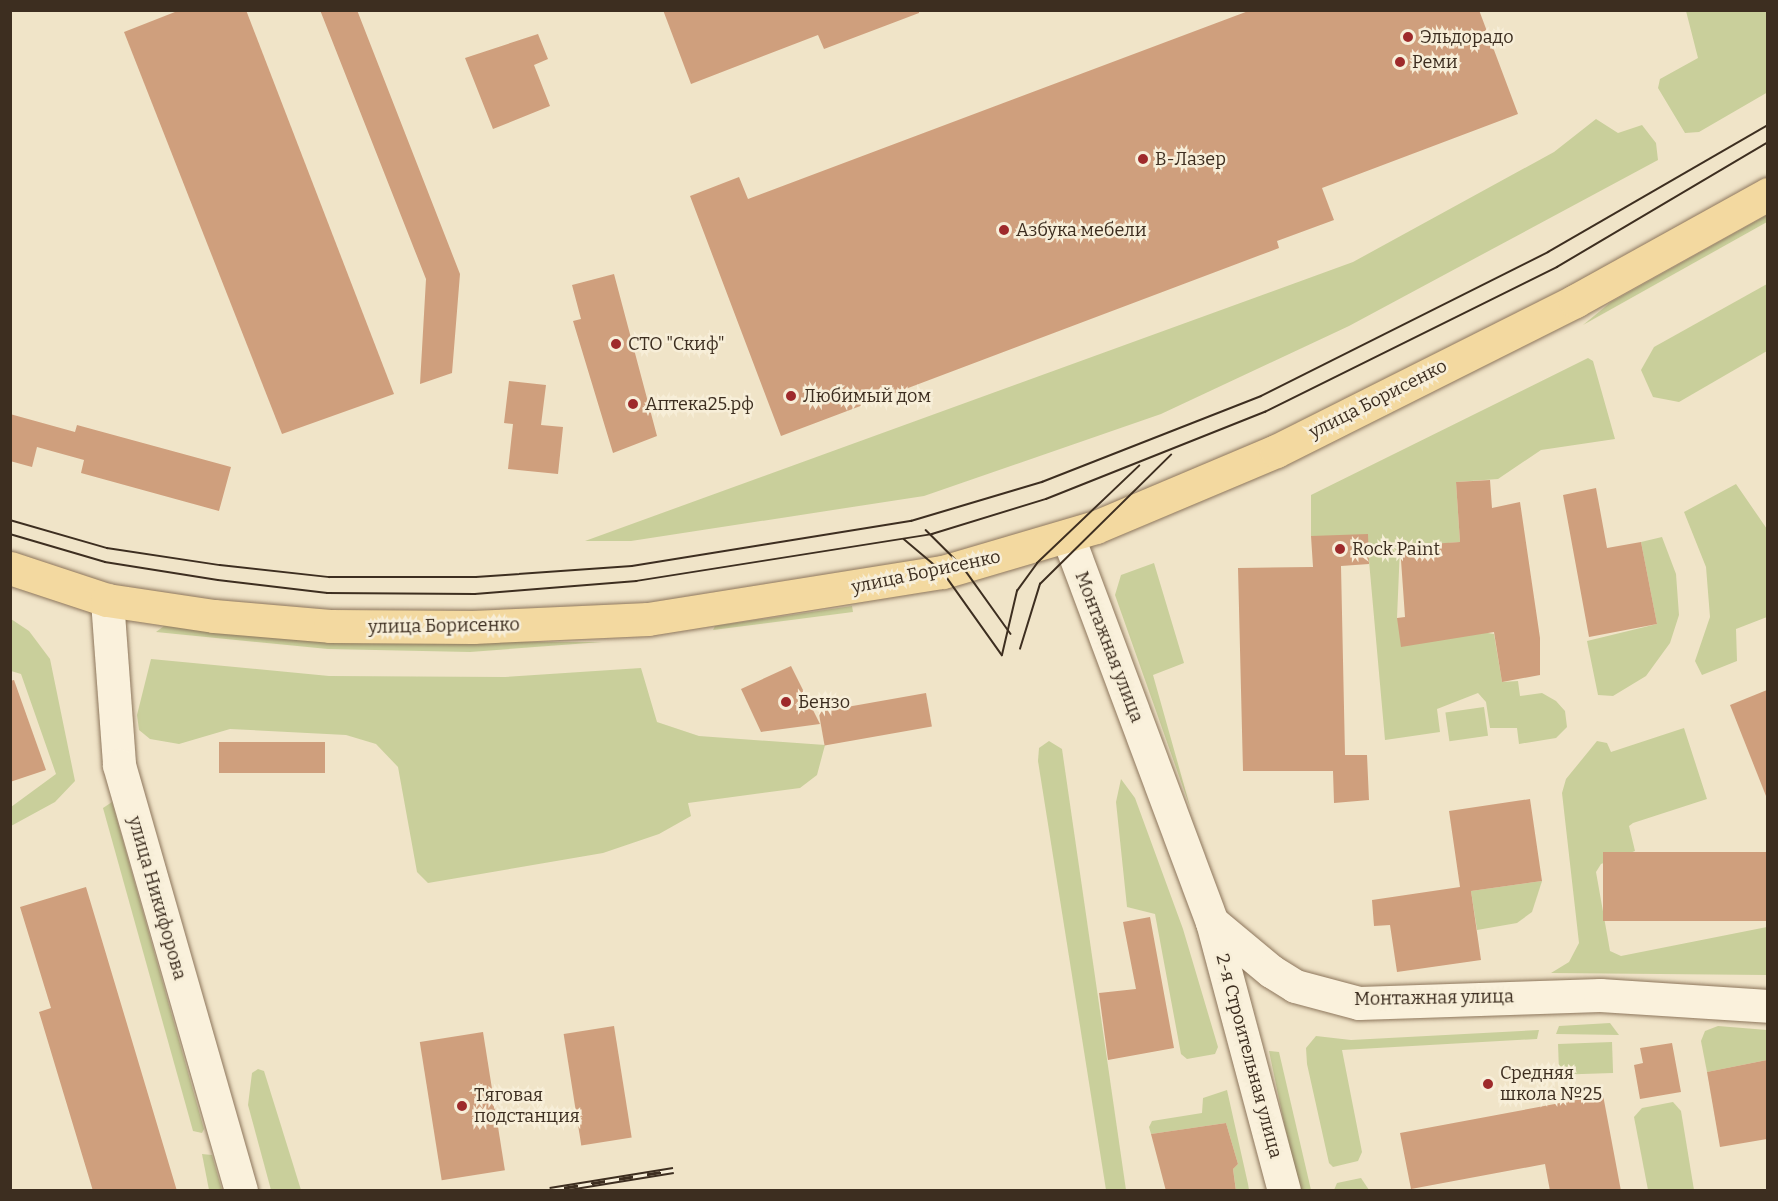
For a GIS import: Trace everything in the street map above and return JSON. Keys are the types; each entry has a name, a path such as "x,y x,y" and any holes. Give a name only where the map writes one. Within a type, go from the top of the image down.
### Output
{"main road":[{"name":"улица Борисенко","path":"10,568 107,600 330,626 473,627 648,619 920,577 1068,537 1276,451 1575,301 1767,194"},
{"name":"Монтажная улица","path":"1068,537 1212,922 1295,986 1359,1003 1600,995 1767,1006"},
{"name":"улица Никифорова","path":"107,600 118,765 241,1191"},
{"name":"2-я Строительная улица","path":"1212,922 1284,1191"}],"green space":[{"path":"1686,11 1767,11 1768,92 1699,132 1685,133 1658,88 1660,79 1698,58"},
{"path":"1596,119 1618,133 1642,125 1656,143 1658,160 1349,326 1161,414 924,496 631,541 585,541 1353,262 1554,152"},
{"path":"1767,215 1767,222 1583,325 1611,302"},
{"path":"1767,284 1767,351 1679,402 1653,397 1641,370 1654,347"},
{"path":"1588,358 1593,361 1615,439 1541,450 1498,479 1456,482 1460,542 1400,547 1397,618 1494,634 1502,682 1518,681 1520,696 1542,693 1556,701 1565,711 1567,727 1556,738 1519,744 1517,728 1490,728 1486,702 1478,693 1437,709 1440,732 1385,740 1369,561 1311,536 1311,495"},
{"path":"1736,484 1767,529 1767,617 1736,629 1737,661 1702,675 1695,661 1710,617 1706,567 1684,512"},
{"path":"1662,537 1676,574 1679,615 1670,643 1646,676 1613,696 1598,695 1587,641 1657,624 1641,542"},
{"path":"1154,563 1184,663 1153,675 1191,810 1115,595 1121,575"},
{"path":"852,606 853,612 713,630 715,626"},
{"path":"11,619 29,631 50,659 75,781 55,802 11,826 11,807 56,774 21,674 11,671"},
{"path":"164,626 329,642 602,642 470,652 328,649 156,632"},
{"path":"151,659 329,676 505,677 641,668 657,722 699,736 825,745 817,775 800,788 688,803 691,816 659,834 603,853 428,883 417,872 398,767 376,744 346,735 230,729 179,744 150,739 139,730 137,715"},
{"path":"1484,707 1488,736 1449,741 1445,712"},
{"path":"1684,728 1707,799 1633,823 1629,826 1635,851 1601,864 1596,872 1610,951 1621,956 1767,927 1767,975 1551,973 1569,962 1579,943 1562,793 1566,779 1597,741 1607,743 1611,752"},
{"path":"1049,741 1062,749 1126,1190 1106,1190 1038,761 1039,748"},
{"path":"1121,779 1135,798 1183,929 1218,1047 1215,1054 1187,1059 1181,1054 1155,914 1127,907 1116,802"},
{"path":"112,802 204,1129 202,1133 193,1131 103,808"},
{"path":"1542,881 1532,912 1517,923 1477,930 1471,891"},
{"path":"1610,1023 1619,1035 1556,1034 1559,1026"},
{"path":"1718,1026 1767,1030 1767,1060 1707,1072 1701,1041 1705,1031"},
{"path":"1539,1030 1537,1039 1342,1050 1362,1152 1358,1161 1333,1167 1329,1163 1307,1064 1306,1048 1316,1036 1351,1040"},
{"path":"1612,1042 1613,1073 1559,1075 1558,1044"},
{"path":"1269,1051 1279,1052 1311,1190 1298,1190"},
{"path":"258,1069 264,1071 301,1190 271,1190 248,1105 252,1073"},
{"path":"1227,1090 1249,1190 1236,1190 1233,1169 1238,1164 1226,1123 1151,1134 1149,1127 1152,1121 1202,1113 1203,1098"},
{"path":"1673,1102 1681,1111 1694,1190 1648,1190 1634,1117 1642,1108"},
{"path":"202,1154 212,1155 222,1190 209,1190"},
{"path":"1361,1178 1369,1190 1334,1190 1337,1183"}],"building":[{"path":"180,10 246,10 394,394 282,434 124,32"},
{"path":"320,10 357,10 460,274 452,373 420,384 426,279"},
{"path":"663,10 919,10 919,13 824,49 818,35 691,84"},
{"name":"Азбука мебели","path":"1251,10 1479,10 1518,114 1322,188 1334,220 1277,241 1279,248 781,436 690,196 739,177 748,199"},
{"path":"538,34 548,59 534,65 550,106 493,129 465,58"},
{"path":"614,274 657,436 613,453 573,321 581,319 572,285"},
{"path":"509,381 546,385 541,425 563,427 558,474 508,469 513,424 504,423"},
{"path":"10,414 75,432 77,425 231,467 219,511 81,473 84,460 37,447 32,467 10,461"},
{"path":"1490,480 1492,508 1520,502 1540,638 1540,675 1502,682 1494,632 1401,647 1397,618 1405,617 1400,546 1460,542 1456,482"},
{"path":"1596,488 1607,548 1641,542 1657,624 1589,637 1563,495"},
{"path":"1368,534 1369,564 1341,566 1345,755 1367,755 1369,800 1334,803 1333,771 1243,771 1238,568 1313,567 1311,536"},
{"path":"791,666 820,724 761,732 741,689"},
{"path":"14,680 46,770 10,782 10,681"},
{"path":"1767,690 1767,796 1766,796 1730,705"},
{"path":"926,693 932,726 825,745 819,712"},
{"path":"219,742 325,742 325,773 219,773"},
{"path":"1530,799 1542,881 1471,891 1481,960 1397,972 1390,925 1374,926 1372,900 1460,887 1449,811"},
{"path":"1603,852 1767,852 1767,921 1603,921"},
{"path":"86,887 177,1191 93,1191 39,1012 51,1008 20,907"},
{"path":"1150,917 1174,1048 1108,1060 1099,993 1136,989 1123,922"},
{"path":"614,1026 632,1138 581,1146 564,1034"},
{"name":"Тяговая подстанция","path":"483,1032 505,1170 442,1180 420,1042"},
{"path":"1672,1043 1681,1092 1640,1099 1634,1065 1643,1063 1640,1048"},
{"path":"1767,1060 1767,1139 1720,1147 1707,1072"},
{"path":"1603,1095 1621,1191 1550,1191 1545,1164 1411,1189 1400,1133"},
{"path":"1226,1123 1238,1164 1233,1169 1236,1191 1166,1191 1151,1134"}],"tram line":[{"path":"10,520 107,548 220,565 329,577 476,577 632,566 911,521 1042,482 1261,396 1548,252 1768,125"},
{"path":"10,534 105,562 218,580 327,593 475,594 636,581 932,534 1046,499 1265,412 1557,267 1768,142"},
{"path":"1020,649 1040,584 1171,455"},
{"path":"1002,655 1017,591 1037,563 1139,466"},
{"path":"926,530 963,567 1011,634"},
{"path":"904,539 943,572 1002,655"}],"railway":[{"path":"550,1190 673,1170"}],"place":[{"name":"Эльдорадо","path":"1408,37"},
{"name":"Реми","path":"1400,62"},
{"name":"В-Лазер","path":"1143,159"},
{"name":"Азбука мебели","path":"1004,230"},
{"name":"СТО \"Скиф\"","path":"616,344"},
{"name":"Любимый дом","path":"791,396"},
{"name":"Аптека25.рф","path":"633,404"},
{"name":"Rock Paint","path":"1340,549"},
{"name":"Бензо","path":"786,702"},
{"name":"Средняя школа №25","path":"1488,1084"},
{"name":"Тяговая подстанция","path":"462,1106"}]}
